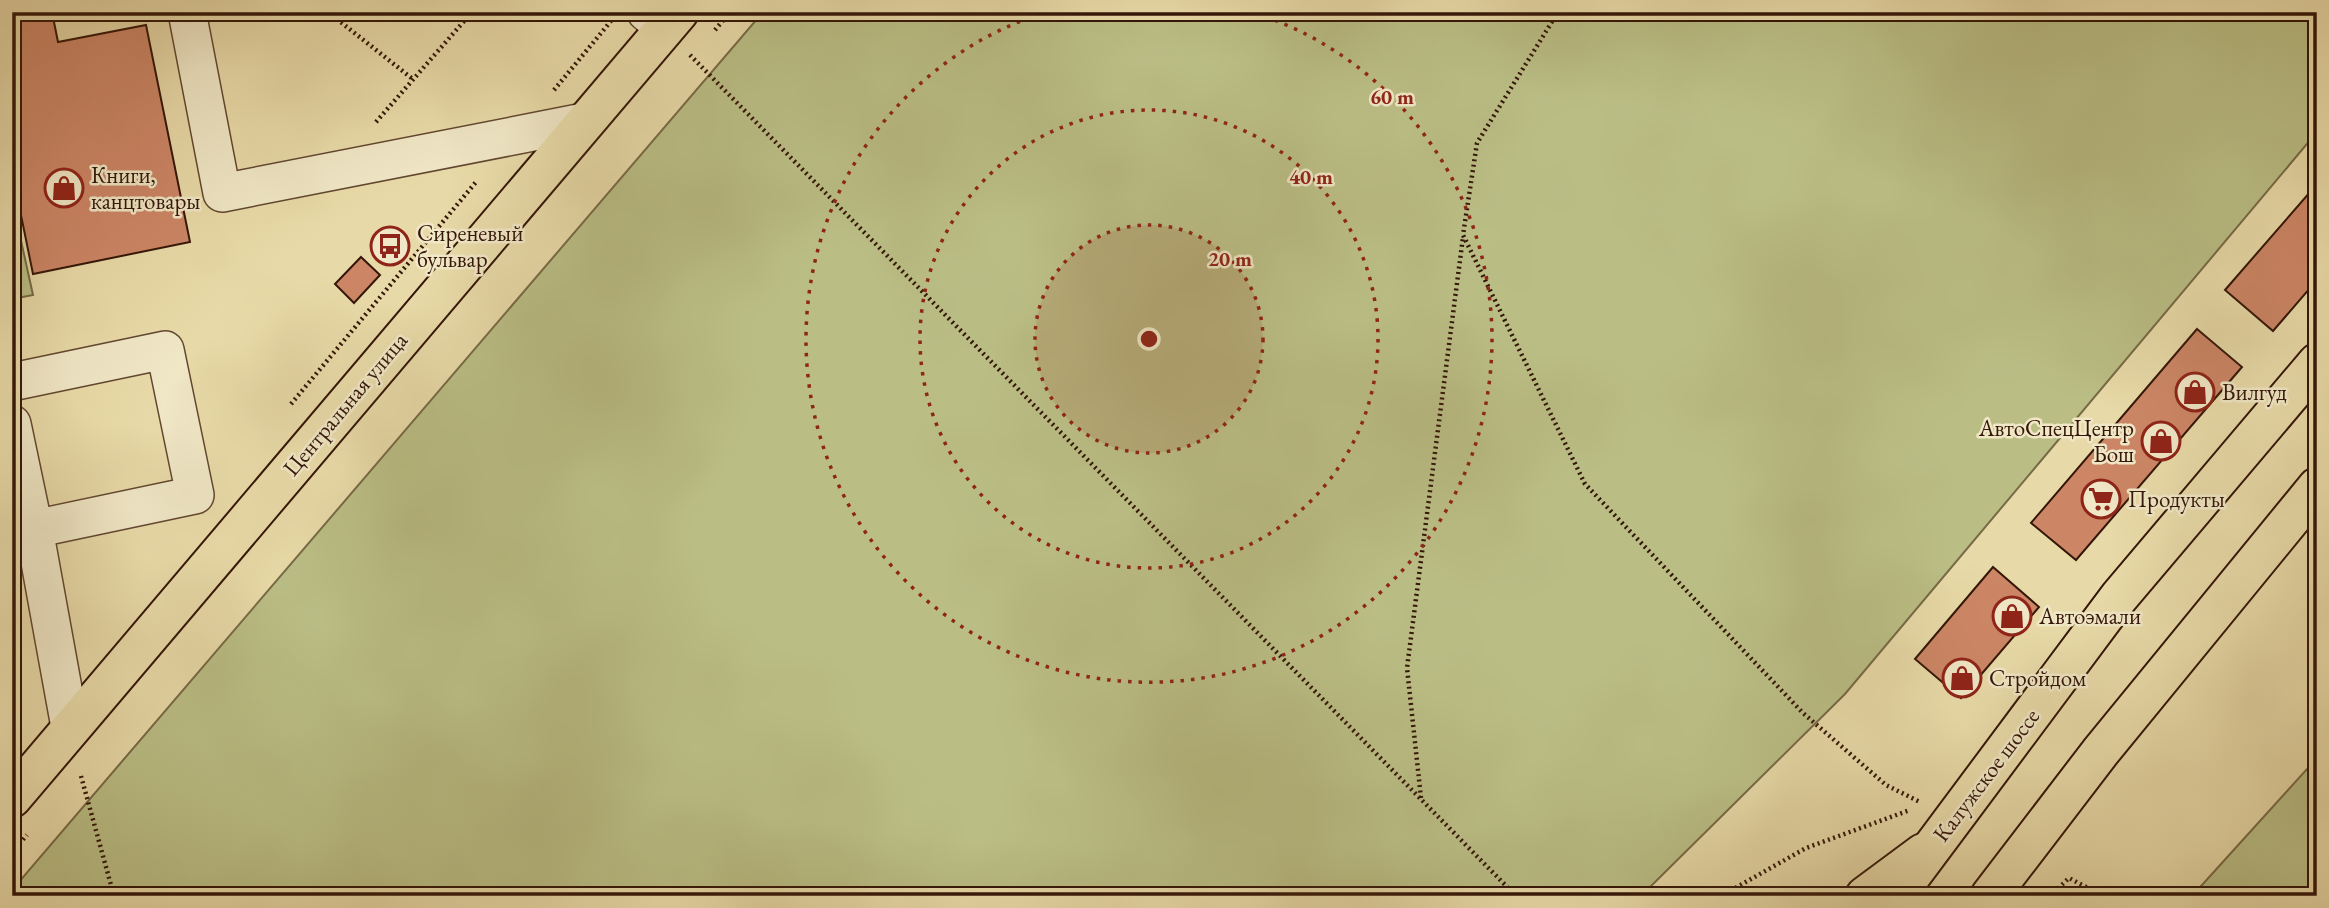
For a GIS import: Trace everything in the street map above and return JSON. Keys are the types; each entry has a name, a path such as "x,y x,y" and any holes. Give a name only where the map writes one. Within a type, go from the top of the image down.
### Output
{"main road":[{"name":"Центральная улица","path":"12,797 584,122 663,18"},
{"name":"Калужское шоссе","path":"1896,896 2119,597 2317,363"},
{"path":"1990,896 2101,751 2317,487"},
{"path":"1865,896 1933,845"}],"lane":[{"path":"187,12 222,193 584,122"},
{"path":"12,382 165,350 195,495 34,529"},
{"path":"12,424 70,727"}],"path":[{"path":"328,12 414,80"},
{"path":"332,172 472,12"},
{"path":"284,413 618,12"},
{"path":"1421,799 1407,668 1477,142 1558,12"},
{"path":"663,18 1516,896"},
{"path":"1463,235 1584,484 1804,713 1886,785 1924,804 1806,848 1721,896"},
{"path":"70,727 114,896"},
{"path":"2050,896 2069,878 2103,896"}],"green space":[{"path":"763,12 2317,12 2317,132 1845,694 1641,896 12,896 12,890"},
{"path":"12,200 33,295 12,299"},
{"path":"2317,758 2317,896 2192,896"}],"building":[{"path":"12,12 52,12 58,42 146,25 190,242 33,274 12,171"},
{"path":"2317,184 2317,280 2273,331 2225,290"},
{"path":"361,257 380,275 354,303 335,284"},
{"path":"2197,329 2242,367 2076,560 2031,523"},
{"path":"1993,567 2039,607 1961,698 1915,659"}],"place":[{"name":"Книги, канцтовары","path":"64,188"},
{"name":"Сиреневый бульвар","path":"390,246"},
{"name":"Вилгуд","path":"2195,392"},
{"name":"АвтоСпецЦентр Бош","path":"2161,441"},
{"name":"Продукты","path":"2101,499"},
{"name":"Автоэмали","path":"2012,616"},
{"name":"Стройдом","path":"1962,678"}]}
